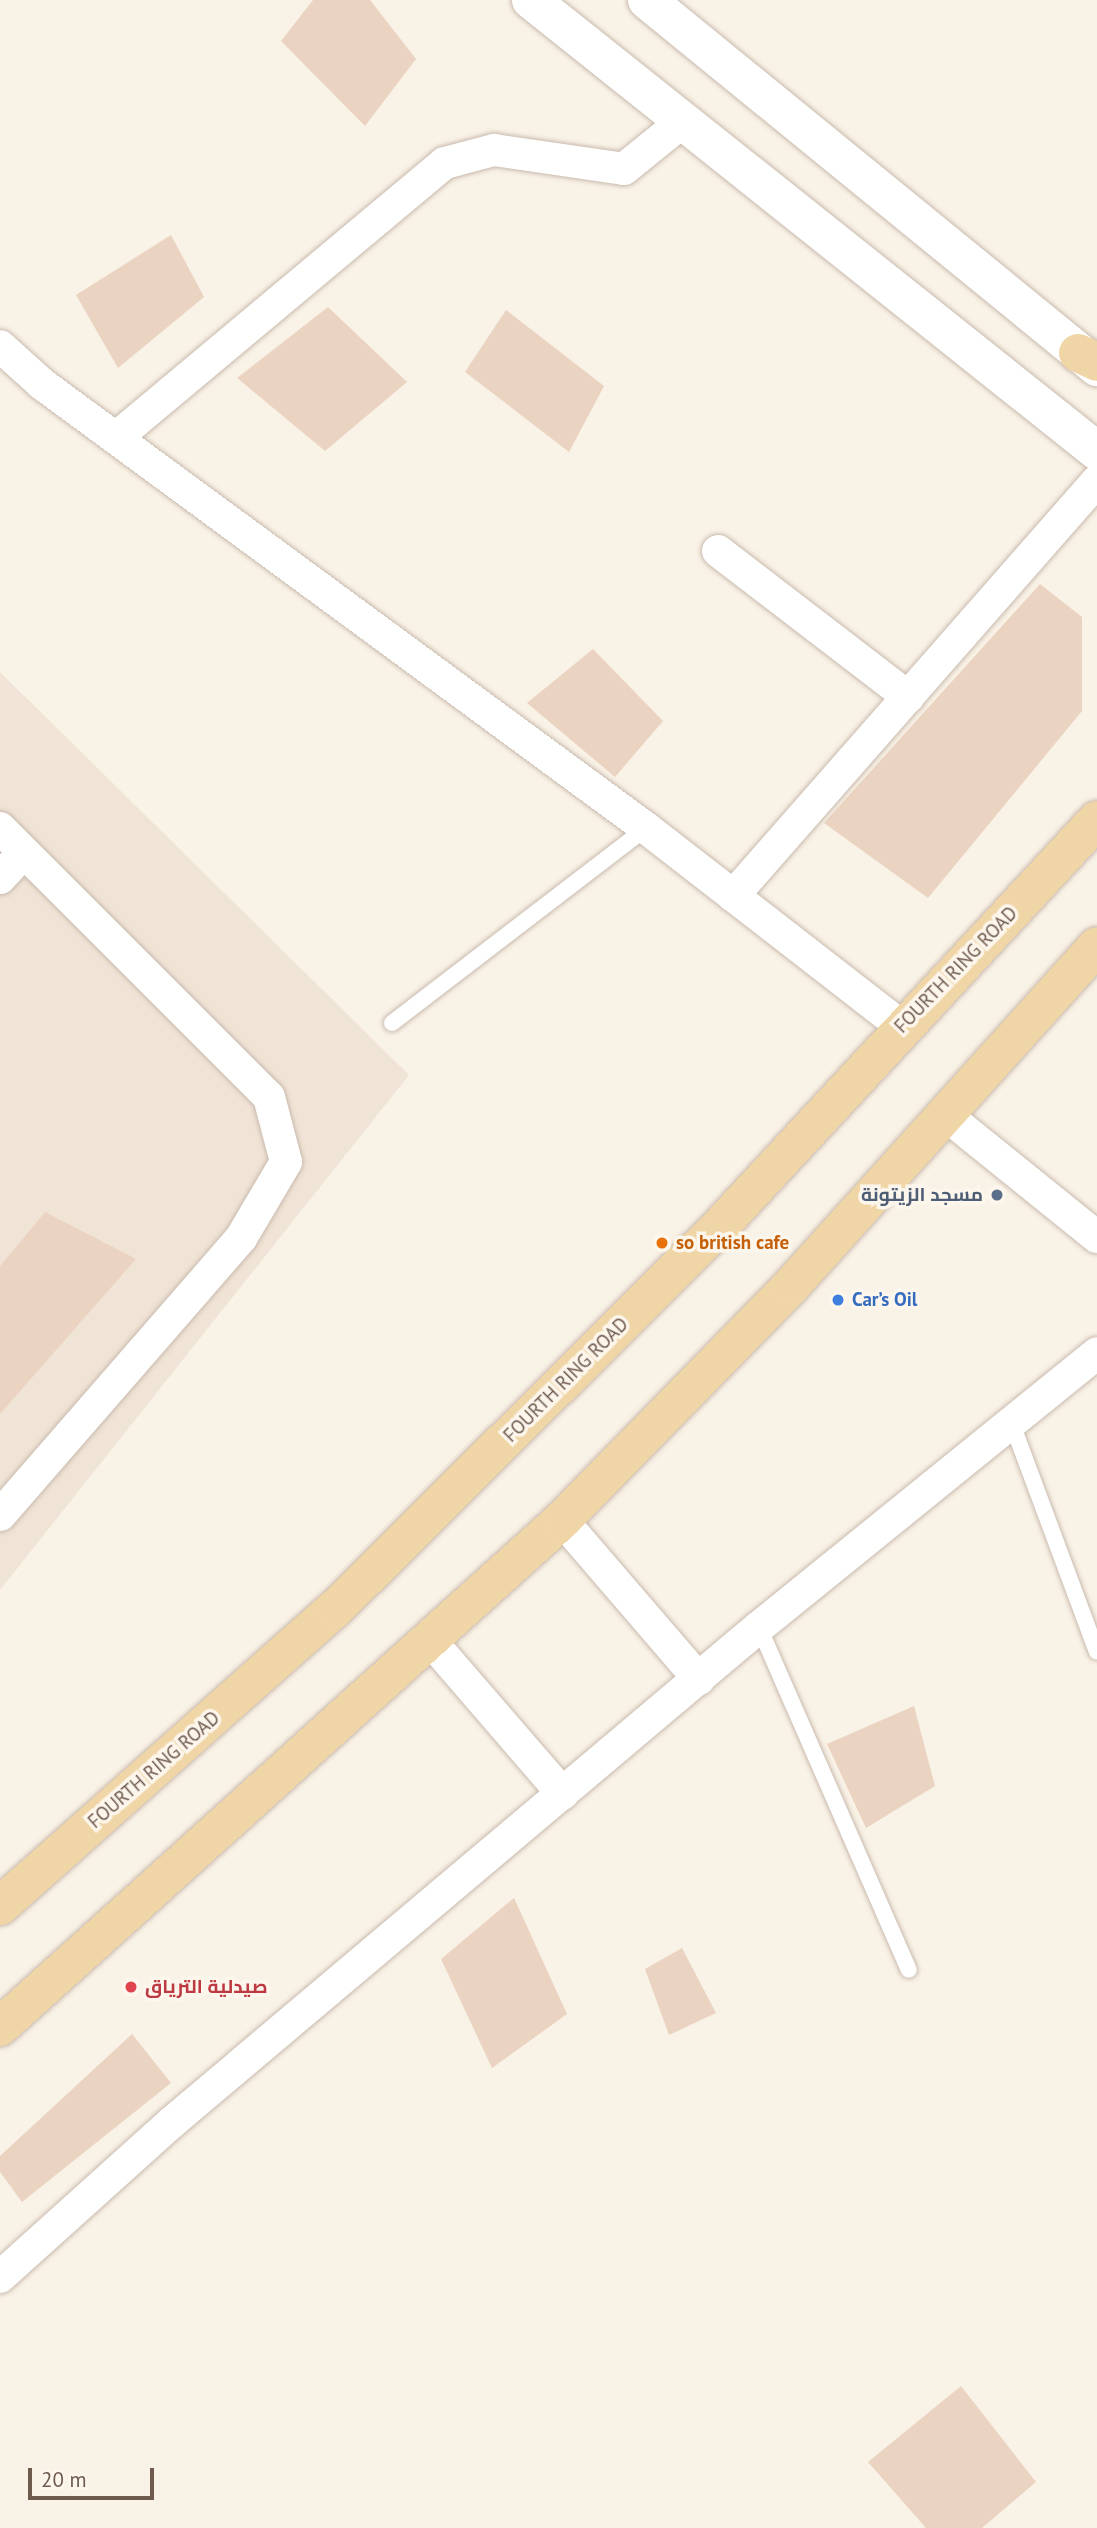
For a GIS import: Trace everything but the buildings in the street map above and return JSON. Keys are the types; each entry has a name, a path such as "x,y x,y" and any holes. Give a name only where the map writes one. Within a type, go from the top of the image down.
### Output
{"main road":[{"path":"531,0 1097,451"},
{"path":"647,0 1091,361"},
{"path":"1053,870 1097,789"},
{"name":"FOURTH RING ROAD","path":"0,1906 335,1609 722,1224 901,1026 1053,870 1097,820"},
{"path":"0,2028 562,1520 947,1116 1097,946"}],"street":[{"path":"117,437 445,163 494,150 624,169 682,122"},
{"path":"0,346 117,437 646,828 901,1026"},
{"path":"733,896 1097,481"},
{"path":"718,551 908,696"},
{"path":"0,828 269,1097 286,1163 241,1238 0,1515"},
{"path":"0,878 24,852"},
{"path":"947,1116 1097,1237"},
{"path":"0,2277 171,2123 759,1628 1097,1353"},
{"path":"562,1520 699,1679"},
{"path":"430,1640 563,1794"}],"lane":[{"path":"393,1023 646,828"},
{"path":"1011,1421 1097,1652"},
{"path":"759,1628 909,1970"}],"shaded area":[{"path":"0,672 409,1075 0,1590"}],"place":[{"name":"مسجد الزيتونة","path":"997,1195"},
{"name":"so british cafe","path":"662,1243"},
{"name":"Car’s Oil","path":"838,1300"},
{"name":"صيدلية الترياق","path":"131,1987"}]}
